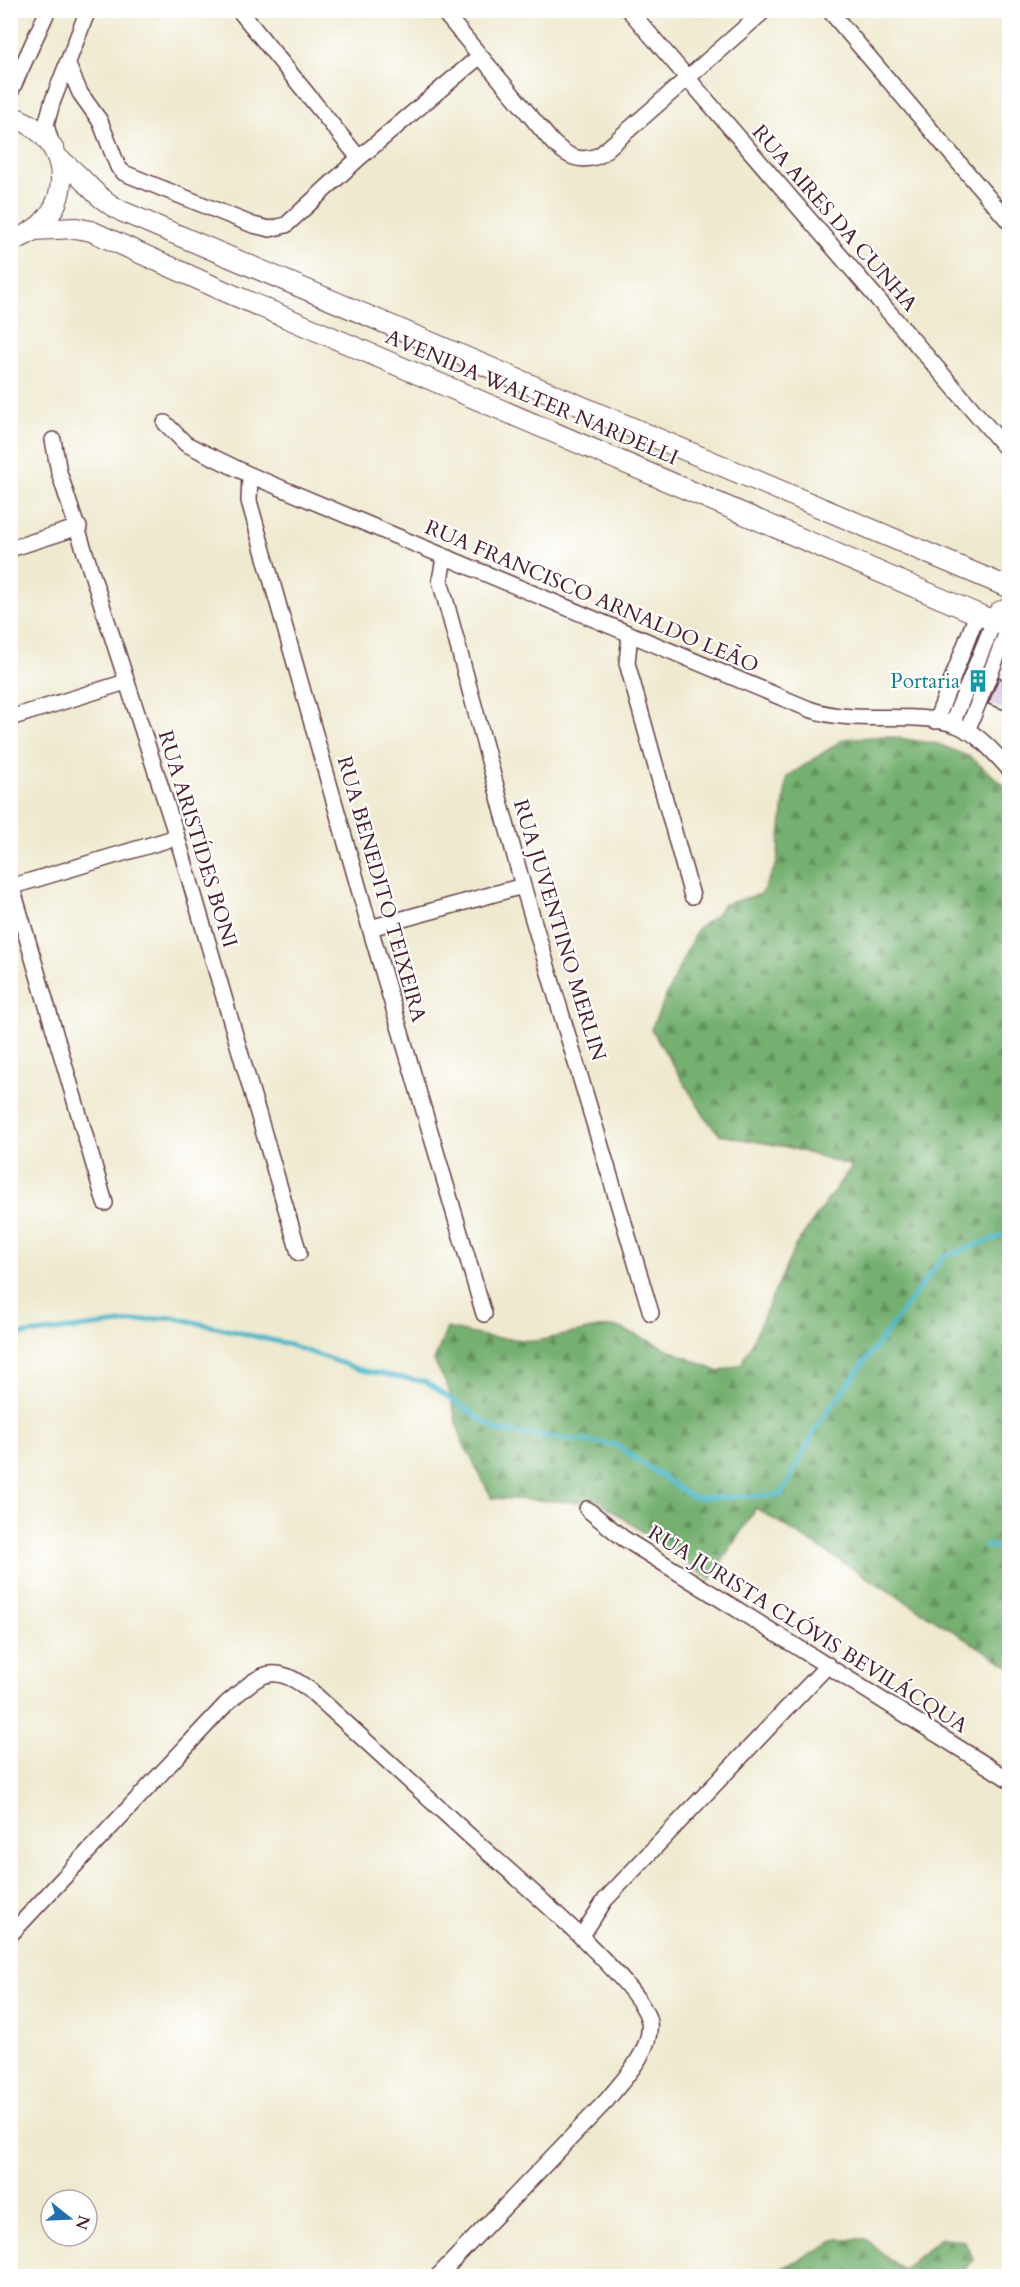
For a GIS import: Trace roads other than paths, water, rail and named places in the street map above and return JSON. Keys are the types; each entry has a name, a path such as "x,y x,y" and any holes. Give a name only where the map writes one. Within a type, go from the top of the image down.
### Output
{"street":[{"path":"10,93 48,10"},
{"path":"10,241 33,230 50,214 57,201 61,185 56,152 46,125 88,10"},
{"path":"239,10 359,158"},
{"path":"442,10 552,142 566,155 581,160 600,155 765,10"},
{"name":"RUA AIRES DA CUNHA","path":"629,10 1010,453"},
{"path":"829,10 1010,223"},
{"path":"67,63 80,93 100,121 118,167 124,173 253,225 270,228 285,225 359,158 480,56"},
{"name":"AVENIDA WALTER NARDELLI","path":"10,116 38,128 56,152 102,201 121,211 1010,588"},
{"name":"AVENIDA WALTER NARDELLI","path":"33,230 76,228 106,236 224,291 995,621"},
{"name":"RUA FRANCISCO ARNALDO LEÃO","path":"165,423 186,444 250,475 822,714 852,719 944,723 970,733 1010,770"},
{"name":"RUA ARISTÍDES BONI","path":"53,440 59,472 79,527 126,682 177,837 299,1253"},
{"name":"RUA BENEDITO TEIXEIRA","path":"250,475 249,501 370,928 484,1314"},
{"path":"10,549 79,527"},
{"name":"RUA JUVENTINO MERLIN","path":"444,558 440,580 522,886 542,944 651,1313"},
{"path":"944,723 999,612 1010,608"},
{"path":"970,733 995,621"},
{"path":"630,634 627,663 692,896"},
{"path":"970,733 1010,647"},
{"path":"10,718 126,682"},
{"path":"105,1203 11,887 177,837"},
{"path":"370,928 522,886"},
{"name":"RUA JURISTA CLÓVIS BEVILÁCQUA","path":"587,1509 623,1538 1010,1780"},
{"path":"580,1937 605,1900 828,1665"},
{"path":"10,1935 226,1704 260,1675 277,1673 299,1681 580,1937 619,1977 645,2010 650,2030 645,2047 629,2073 607,2100 438,2277"}],"waterway":[{"path":"10,1336 172,1317 284,1343 361,1370 426,1382 498,1431 616,1445 693,1498 781,1495 819,1423 943,1257 1010,1233"},
{"path":"985,1546 1010,1547"}],"place":[{"name":"Portaria","path":"978,681"}]}
